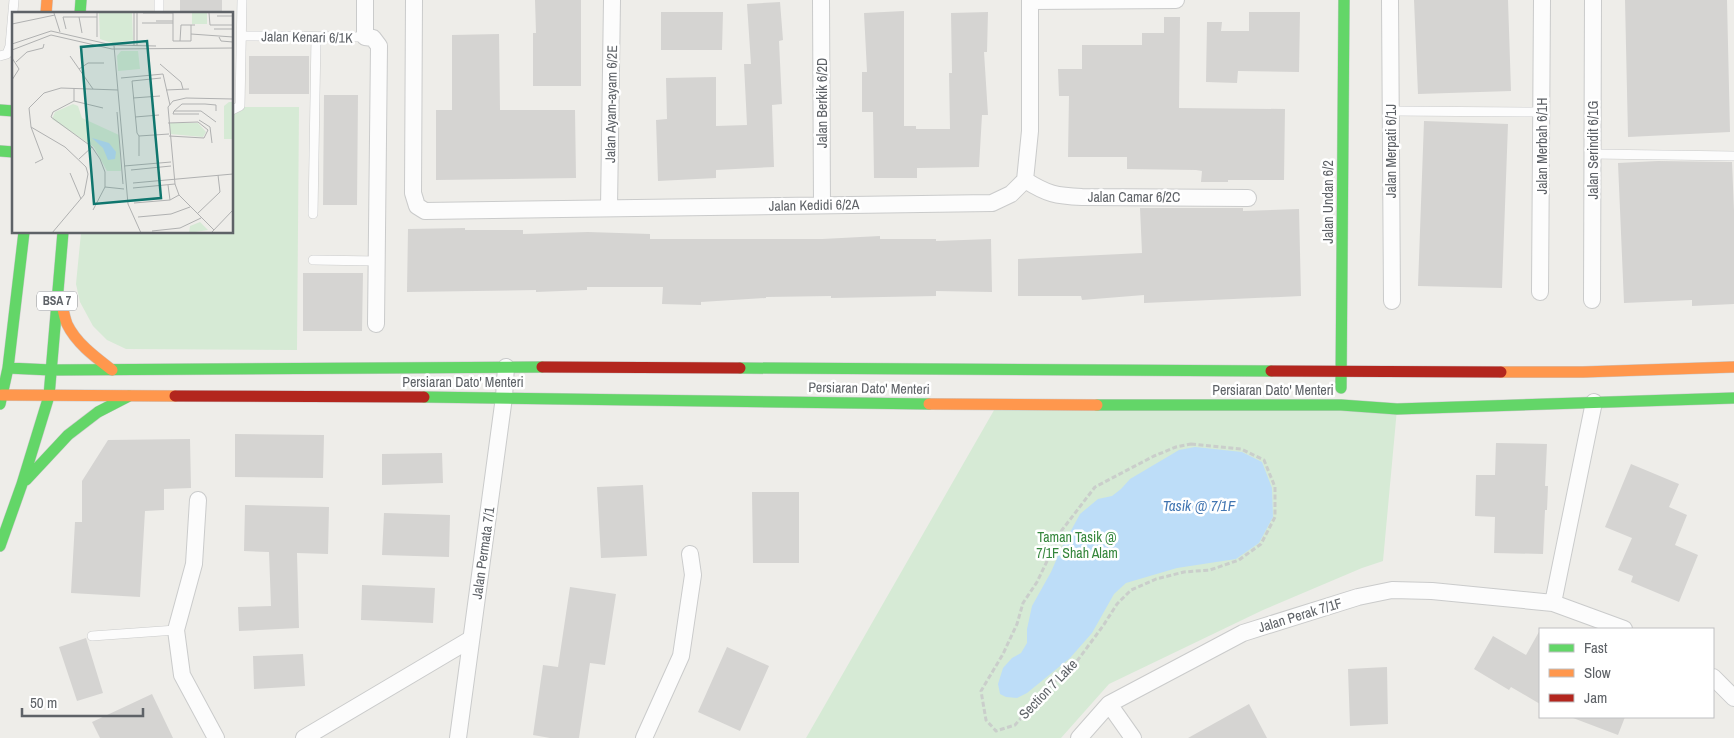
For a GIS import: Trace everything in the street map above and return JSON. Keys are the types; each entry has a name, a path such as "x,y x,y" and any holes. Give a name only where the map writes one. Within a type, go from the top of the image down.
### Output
{"main road":[{"name":"Jalan Undan 6/2","path":"1341,405 1344,0"},
{"name":"BSA 7","path":"1,399 8,368 24,234"},
{"name":"BSA 7","path":"0,546 22,484 49,396 62,234"},
{"path":"58,289 66,322 74,335 93,355 112,370"},
{"name":"Persiaran Dato' Menteri","path":"8,368 112,370 506,367 1583,372 1734,367"},
{"name":"Persiaran Dato' Menteri","path":"1,399 49,396 504,397 997,406 1341,405 1397,409 1734,398"},
{"path":"22,484 68,435 98,412 129,396"}],"street":[{"name":"Jalan Kenari 6/1K","path":"365,0 365,37"},
{"name":"Jalan Kedidi 6/2A","path":"414,0 413,193 417,206 424,211 992,203 1011,194 1025,180"},
{"name":"Jalan Ayam-ayam 6/2E","path":"609,208 612,0"},
{"name":"Jalan Berkik 6/2D","path":"821,0 822,205"},
{"path":"1025,180 1030,131 1030,0 1176,0"},
{"name":"Jalan Merpati 6/1J","path":"1390,0 1392,301"},
{"name":"Jalan Merbah 6/1H","path":"1540,292 1542,0"},
{"name":"Jalan Serindit 6/1G","path":"1592,300 1593,0"},
{"path":"365,37 373,38 379,46 376,324"},
{"name":"Jalan Camar 6/2C","path":"1025,180 1041,190 1057,196 1248,198"},
{"name":"Jalan Permata 7/1","path":"458,738 504,397 506,367"},
{"path":"1553,602 1594,402"},
{"path":"198,500 194,564 176,630 182,675 216,738"},
{"path":"644,738 681,656 693,576 690,554"},
{"name":"Jalan Perak 7/1F","path":"1079,738 1109,704 1243,633 1358,597 1392,590 1432,591 1553,602 1621,628"},
{"path":"304,738 471,639"},
{"path":"1714,678 1734,698"},
{"path":"1109,704 1133,738"}],"lane":[{"path":"234,109 240,106 242,0"},
{"path":"0,56 7,54 10,46 12,23"},
{"name":"Jalan Kenari 6/1K","path":"242,36 365,37"},
{"path":"313,214 316,37"},
{"path":"1391,111 1542,112"},
{"path":"1593,154 1734,156"},
{"path":"313,260 377,261"},
{"path":"92,636 176,630"}],"path":[{"name":"Section 7 Lake","path":"1192,444 1212,446 1241,449 1264,460 1275,487 1275,517 1261,544 1239,560 1210,570 1184,572 1156,579 1131,590 1117,604 1077,661 1039,697 1015,724 996,730 986,720 981,691 1003,654 1017,624 1023,603 1037,582 1062,530 1095,487 1176,447 1192,444"}],"green space":[{"path":"234,107 299,107 297,350 126,349 107,340 93,326 80,302 76,284 81,234 234,234"},
{"name":"Taman Tasik @ 7/1F Shah Alam","path":"997,405 1397,409 1383,561 1263,610 1109,684 1061,738 806,738"}],"water":[{"name":"Tasik @ 7/1F","path":"1195,447 1242,452 1262,462 1272,488 1273,517 1259,543 1236,559 1177,568 1126,583 1114,594 1092,633 1070,658 1027,693 1017,698 1006,697 1000,694 998,684 1003,668 1012,658 1021,653 1027,643 1027,629 1032,606 1080,514 1098,499 1112,496 1130,479 1179,450"}],"building":[{"path":"180,0 222,0 222,12 180,12"},
{"path":"535,0 581,0 581,86 533,86 533,33 536,33"},
{"path":"1414,0 1508,0 1511,91 1418,94"},
{"path":"1625,0 1727,0 1730,132 1628,137"},
{"path":"780,2 783,40 779,41 782,104 772,105 774,167 716,170 716,178 658,181 656,120 667,119 666,78 716,77 716,126 747,125 744,64 751,64 747,4"},
{"path":"904,11 904,126 916,126 916,129 950,129 949,73 952,73 951,13 988,12 987,52 984,52 988,115 982,115 979,167 917,168 917,178 874,178 873,112 862,112 862,72 867,72 864,13"},
{"path":"661,12 723,12 722,50 661,50"},
{"path":"1249,12 1300,12 1299,72 1238,71 1237,83 1206,82 1207,22 1222,22 1221,31 1249,31"},
{"path":"1164,17 1180,17 1179,108 1285,109 1284,180 1201,182 1202,171 1127,169 1127,157 1068,157 1069,96 1059,96 1058,69 1082,69 1082,45 1142,45 1142,33 1164,33"},
{"path":"499,34 500,110 575,110 576,178 436,180 436,110 452,110 452,35"},
{"path":"249,56 309,56 309,94 249,94"},
{"path":"324,95 358,95 357,205 323,205"},
{"path":"1424,121 1508,124 1502,288 1418,286"},
{"path":"1658,161 1732,162 1734,304 1692,306 1692,300 1624,303 1618,163"},
{"path":"1140,208 1243,208 1243,211 1299,209 1301,296 1144,303 1144,295 1082,300 1081,296 1018,296 1018,259 1142,253"},
{"path":"465,228 465,230 523,230 523,234 588,232 650,234 650,239 822,239 880,236 880,239 936,239 936,241 991,239 992,292 936,291 936,296 766,297 701,302 701,305 662,304 663,287 587,287 587,290 536,292 536,290 407,292 408,229"},
{"path":"303,273 363,273 362,331 303,331"},
{"path":"235,434 324,435 323,478 235,477"},
{"path":"190,439 191,488 164,489 164,510 145,511 140,597 71,593 75,522 82,522 82,481 108,440"},
{"path":"1496,443 1547,444 1545,486 1548,486 1543,554 1494,553 1495,517 1475,516 1476,475 1495,475"},
{"path":"442,453 443,483 382,485 382,454"},
{"path":"1631,464 1679,484 1669,507 1687,515 1675,545 1698,555 1679,602 1631,582 1633,576 1618,570 1632,538 1605,527"},
{"path":"643,485 647,556 601,558 597,487"},
{"path":"752,492 799,492 799,563 753,563"},
{"path":"245,505 329,507 328,554 297,553 299,628 239,631 238,607 271,606 269,552 244,551"},
{"path":"384,513 450,515 449,557 382,555"},
{"path":"362,585 435,588 433,623 361,620"},
{"path":"570,587 616,594 605,665 590,663 579,738 550,738 533,735 543,665 558,667"},
{"path":"1539,632 1539,703 1511,687 1509,690 1474,669 1493,636 1526,655"},
{"path":"86,638 103,693 77,701 59,647"},
{"path":"727,647 769,666 740,731 698,712"},
{"path":"303,654 305,686 254,689 253,656"},
{"path":"1387,667 1388,724 1350,726 1348,669"},
{"path":"152,694 173,738 100,738 92,722"},
{"path":"1249,704 1267,738 1188,738"},
{"path":"1573,718 1625,718 1618,735"}],"traffic: fast":[{"path":"80,12 81,0"},
{"path":"1341,388 1344,0"},
{"path":"0,110 12,111"},
{"path":"0,151 12,152"},
{"path":"0,404 8,368 24,234"},
{"path":"0,546 22,484 49,396 63,234"},
{"path":"8,368 51,370 542,367"},
{"path":"740,368 1271,371"},
{"path":"26,480 68,435 98,412 129,396"},
{"path":"424,397 929,404"},
{"path":"1097,405 1341,405 1397,409 1734,398"}],"traffic: slow":[{"path":"46,12 47,0"},
{"path":"61,300 67,324 75,337 86,349 112,370"},
{"path":"1501,372 1583,372 1734,367"},
{"path":"2,395 175,396"},
{"path":"929,404 1097,405"}],"traffic: jam":[{"path":"542,367 740,368"},
{"path":"1271,371 1501,372"},
{"path":"175,396 424,397"}]}
